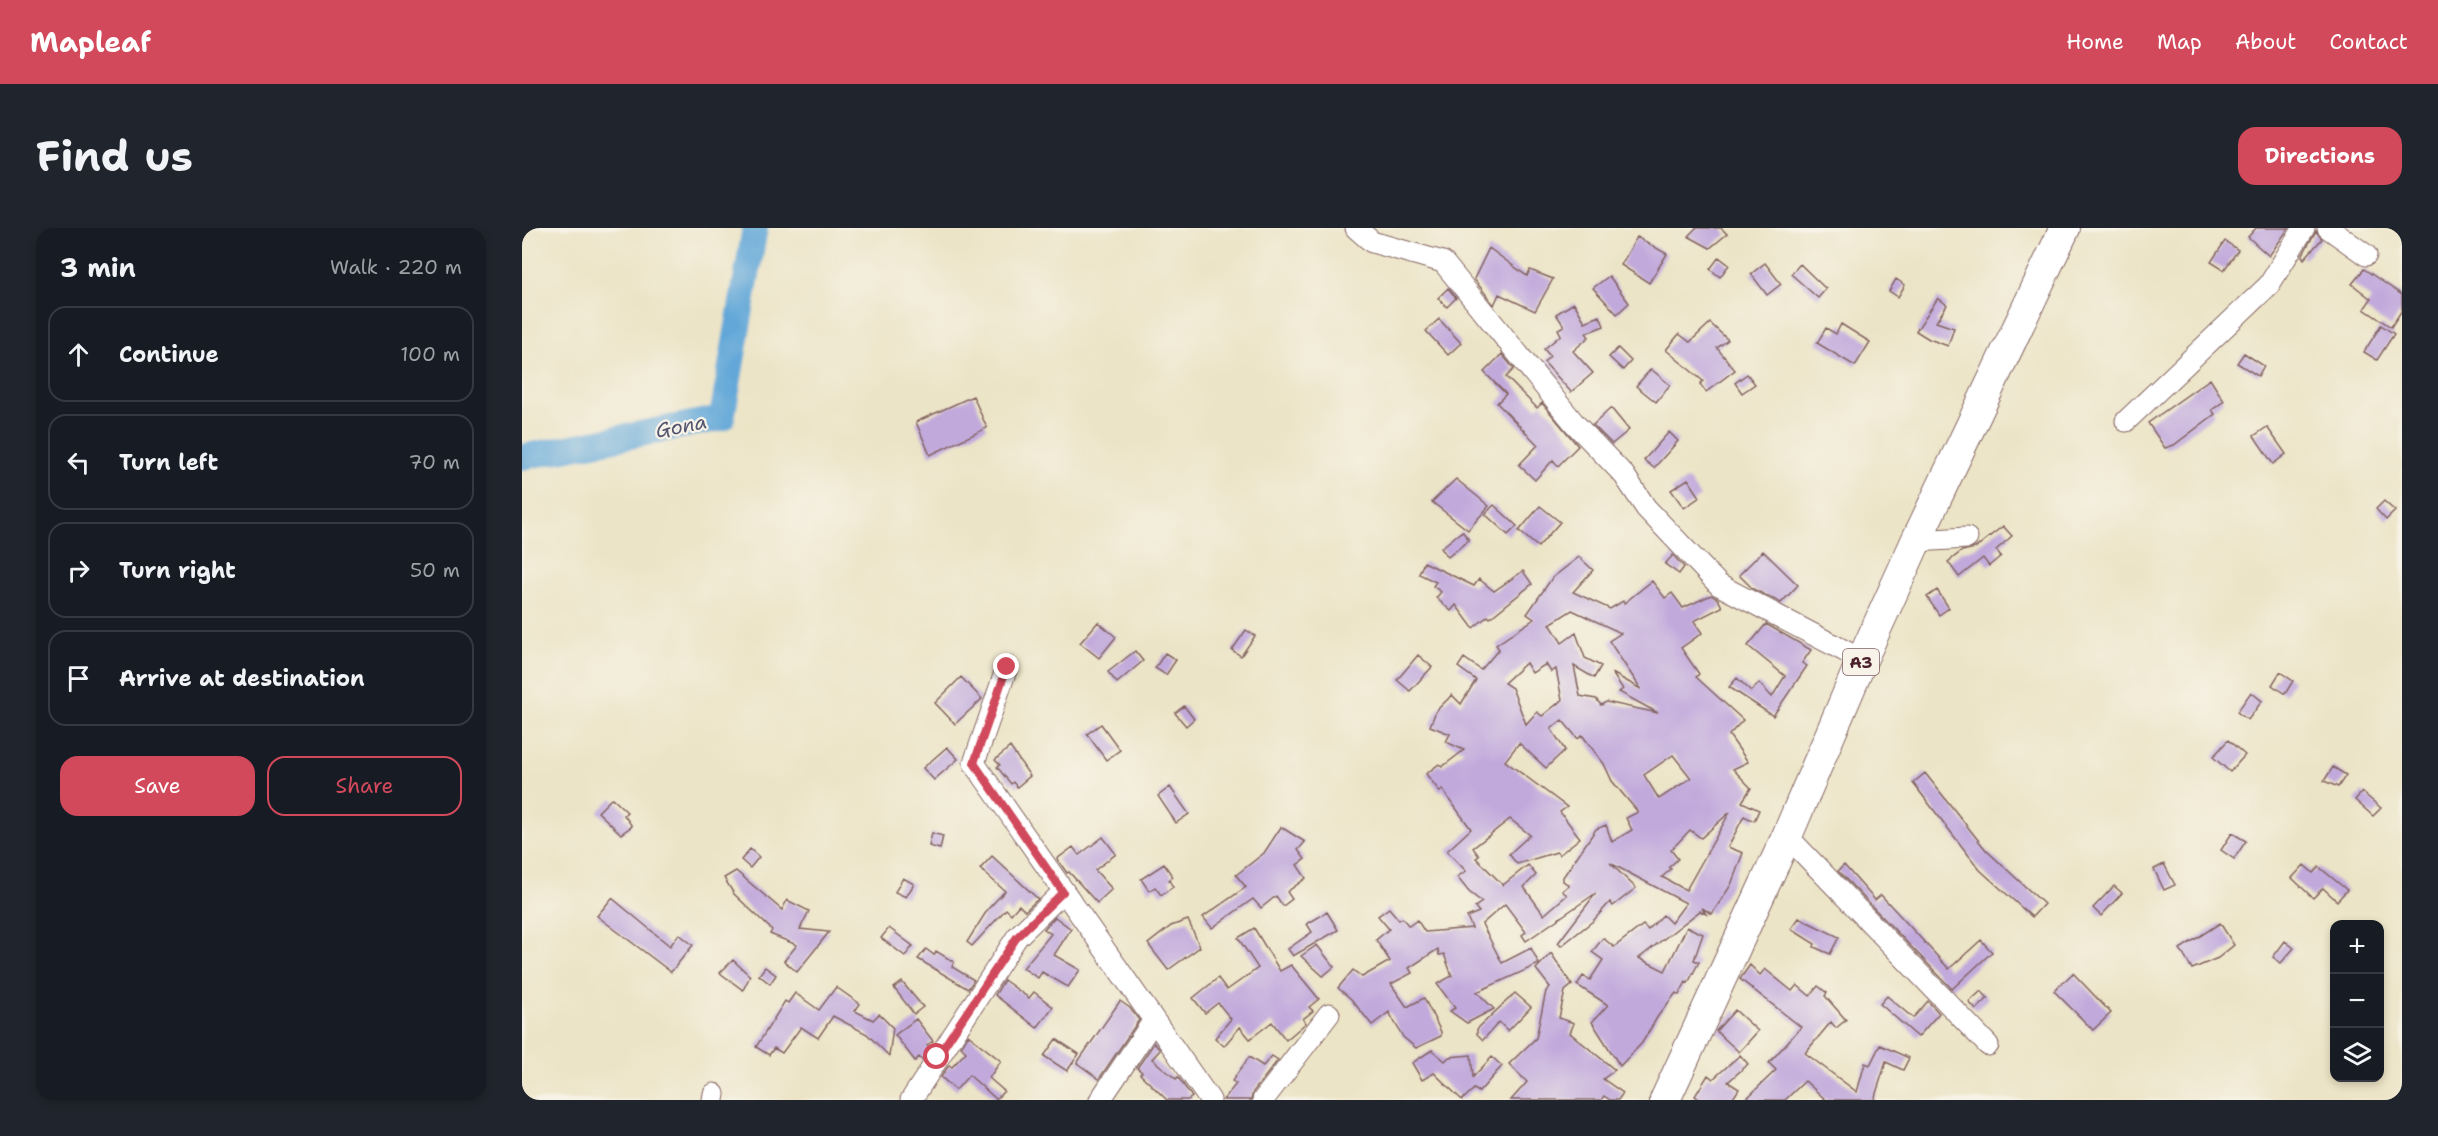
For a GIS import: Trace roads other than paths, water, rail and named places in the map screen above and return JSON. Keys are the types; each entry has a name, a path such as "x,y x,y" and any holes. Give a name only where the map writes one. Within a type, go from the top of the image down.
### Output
{"highway":[{"name":"A3","path":"1665,1100 1787,836 1916,541 2065,228"}],"street":[{"path":"1356,228 1372,243 1443,262 1575,424 1624,475 1646,508 1719,585 1862,660"},
{"path":"2126,421 2269,285 2304,228"},
{"path":"2328,228 2366,255"},
{"path":"1916,541 1967,538"},
{"path":"1007,667 974,763 1210,1100"},
{"path":"1787,836 1988,1045"},
{"path":"911,1100 1017,937 1063,892"},
{"path":"1263,1100 1329,1014"},
{"path":"1100,1100 1154,1020"}],"waterway":[{"name":"Gona","path":"522,457 722,418 755,228"}]}
